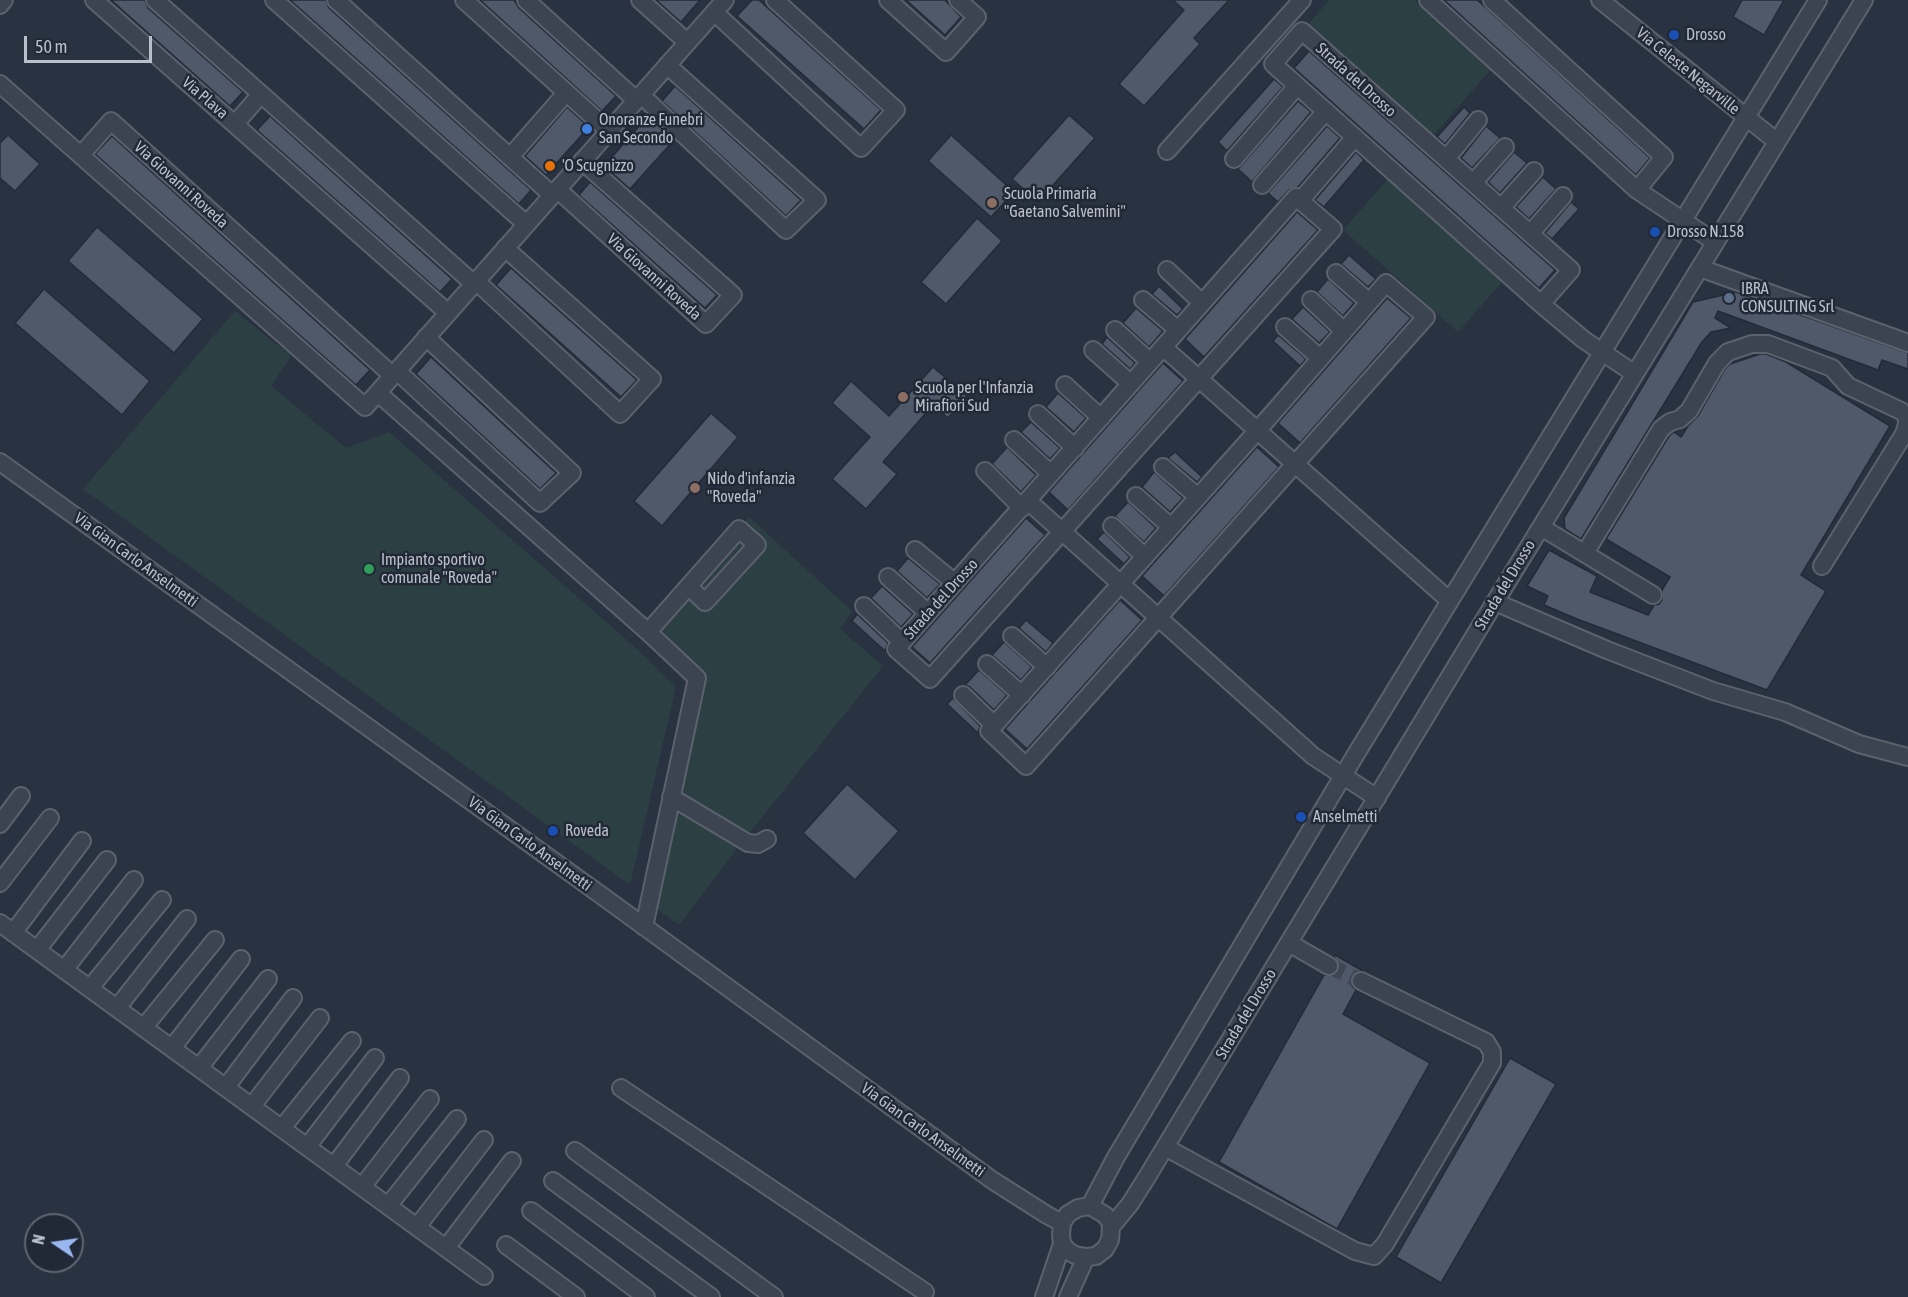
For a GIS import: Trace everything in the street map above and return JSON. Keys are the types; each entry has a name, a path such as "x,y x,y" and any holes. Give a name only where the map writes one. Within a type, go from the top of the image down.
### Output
{"street":[{"path":"0,5 4,0"},
{"name":"Via Plava","path":"94,0 239,128 261,94"},
{"path":"155,0 475,282 620,414 652,380 505,248"},
{"path":"274,0 526,224"},
{"name":"Via Giovanni Roveda","path":"336,0 510,156 706,324 733,296 582,161"},
{"path":"464,0 609,131"},
{"path":"526,0 786,230 817,200 667,65"},
{"path":"640,0 687,42"},
{"path":"0,84 365,407 718,5 861,148 896,110 775,0"},
{"path":"888,0 946,52 977,17 958,0"},
{"path":"1167,151 1302,0"},
{"path":"1428,0 1637,190 1715,242"},
{"path":"1492,0 1664,157 1637,190"},
{"name":"Via Celeste Negarville","path":"1600,0 1776,141"},
{"path":"1090,1206 1116,1156 1343,776 1818,0"},
{"name":"Strada del Drosso","path":"1111,1227 1130,1204 1165,1147 1495,602 1864,0"},
{"name":"Strada del Drosso","path":"1541,304 1571,270 1302,31 1273,64 1541,304 1584,340 1635,374"},
{"path":"1234,159 1297,86"},
{"path":"510,156 566,93"},
{"path":"1262,185 1326,111"},
{"path":"1446,159 1478,120"},
{"name":"Via Giovanni Roveda","path":"81,155 111,121 540,503 572,473 426,338"},
{"path":"239,128 448,313"},
{"path":"1306,194 1354,137"},
{"path":"1473,183 1505,147"},
{"path":"1501,208 1534,171"},
{"path":"1530,234 1563,196"},
{"name":"Strada del Drosso","path":"1296,197 1333,229 930,679 896,649 1178,330 1296,197"},
{"path":"1700,268 1908,344"},
{"path":"1167,270 1202,303"},
{"path":"1336,273 1369,302"},
{"path":"1386,283 1426,318 1026,766 989,731 1344,331 1386,283"},
{"path":"1143,300 1178,330"},
{"path":"1311,300 1344,331"},
{"path":"1285,327 1320,358"},
{"path":"1115,330 1150,362"},
{"path":"1585,553 1661,429 1670,422 1680,419 1689,411 1717,363 1728,352 1752,344 1768,344 1832,368 1848,386 1907,416 1904,434 1822,566"},
{"path":"1162,347 1450,601"},
{"path":"1094,351 1131,384"},
{"path":"1065,385 1101,418"},
{"path":"378,393 697,678 644,927"},
{"path":"1038,414 1075,448"},
{"path":"1014,440 1051,474"},
{"name":"Via Gian Carlo Anselmetti","path":"0,462 992,1180 1062,1223"},
{"path":"1163,467 1198,497"},
{"path":"985,471 1062,533 1313,756 1377,798"},
{"path":"1136,496 1171,528"},
{"path":"1112,526 1145,557"},
{"path":"1541,527 1653,595"},
{"path":"915,550 955,583"},
{"path":"888,577 928,613"},
{"path":"648,632 689,587"},
{"path":"1495,602 1713,691 1785,712 1859,744 1908,757"},
{"path":"864,606 903,642"},
{"path":"1012,636 1047,667"},
{"path":"987,664 1022,695"},
{"path":"963,695 994,725"},
{"path":"0,824 21,796"},
{"path":"671,797 743,841 753,844 767,839"},
{"path":"0,883 50,818"},
{"path":"81,841 6,928 484,1276"},
{"path":"37,950 107,860"},
{"path":"64,970 134,880"},
{"path":"90,988 162,900"},
{"path":"117,1008 187,919"},
{"path":"144,1027 215,940"},
{"path":"1289,943 1329,966"},
{"path":"172,1048 241,959"},
{"path":"199,1068 268,979"},
{"path":"1165,1147 1355,1251 1374,1256 1385,1244 1492,1063 1492,1052 1486,1042 1361,981"},
{"path":"225,1087 293,998"},
{"path":"252,1106 320,1018"},
{"path":"282,1128 352,1041"},
{"path":"307,1147 375,1058"},
{"path":"333,1166 400,1078"},
{"path":"621,1089 925,1292"},
{"path":"362,1187 430,1099"},
{"path":"388,1206 457,1119"},
{"path":"417,1227 484,1140"},
{"path":"575,1151 774,1297"},
{"path":"446,1248 512,1161"},
{"path":"553,1180 711,1297"},
{"path":"1044,1297 1062,1244 1062,1223 1068,1214 1078,1208 1090,1206 1110,1221 1110,1240 1105,1249 1096,1256 1075,1255 1062,1244"},
{"path":"531,1211 646,1297"},
{"path":"506,1245 576,1297"},
{"path":"1068,1297 1086,1257"}],"green space":[{"path":"1329,0 1414,0 1492,68 1432,137 1306,27"},
{"path":"1388,179 1503,281 1458,332 1343,230"},
{"name":"Impianto sportivo comunale \"Roveda\"","path":"235,311 291,356 271,386 346,448 389,432 637,649 676,687 630,885 83,489"},
{"path":"749,517 852,611 840,629 883,666 679,925 655,908 680,802 705,675 654,626"}],"building":[{"path":"111,0 145,0 148,8 243,92 230,106"},
{"path":"290,0 326,0 329,8 531,190 519,204"},
{"path":"480,0 514,0 519,8 616,96 602,111"},
{"path":"656,0 700,0 681,22"},
{"path":"752,0 759,0 881,110 864,129 737,16"},
{"path":"906,0 945,0 961,17 945,35"},
{"path":"1173,0 1229,0 1194,38 1200,44 1144,106 1119,84 1184,10"},
{"path":"1444,0 1477,0 1483,5 1650,158 1636,175"},
{"path":"1742,0 1784,0 1764,35 1733,17"},
{"path":"1309,51 1555,270 1539,288 1294,68"},
{"path":"1274,79 1283,87 1227,151 1218,142"},
{"path":"675,86 801,200 786,216 662,101"},
{"path":"1298,101 1311,112 1252,182 1238,169"},
{"path":"567,107 589,127 546,175 525,156"},
{"path":"1464,107 1470,113 1445,144 1437,137"},
{"path":"1069,115 1095,138 1038,202 1012,179"},
{"path":"270,116 452,279 440,292 257,130"},
{"path":"648,116 674,140 630,189 604,166"},
{"path":"1327,126 1340,138 1298,187 1289,190 1278,202 1268,193"},
{"path":"1486,126 1500,138 1472,168 1461,158"},
{"path":"8,135 40,164 15,191 0,178 0,143"},
{"path":"951,135 1014,192 991,217 928,161"},
{"path":"112,136 370,370 356,385 95,154"},
{"path":"1356,152 1364,160 1324,207 1315,200"},
{"path":"1514,152 1527,163 1500,193 1488,182"},
{"path":"1543,177 1556,189 1529,219 1516,207"},
{"path":"590,182 717,295 705,308 579,195"},
{"path":"1571,202 1579,209 1552,239 1545,233"},
{"path":"1297,212 1318,230 1204,357 1185,339"},
{"path":"977,218 1002,241 946,304 921,282"},
{"path":"97,227 203,319 174,353 68,261"},
{"path":"1349,255 1376,279 1368,287 1341,264"},
{"path":"511,268 637,380 621,397 496,285"},
{"path":"1328,279 1354,303 1343,316 1317,292"},
{"path":"1159,286 1183,309 1177,315 1152,294"},
{"path":"44,289 150,381 122,415 15,323"},
{"path":"1736,292 1908,353 1908,369 1882,360 1878,370 1718,311 1715,318 1731,328 1711,332 1702,342 1581,539 1565,529 1564,518 1693,302"},
{"path":"1387,298 1411,318 1300,443 1278,423"},
{"path":"1303,307 1330,332 1319,343 1292,319"},
{"path":"1136,308 1163,331 1149,347 1123,323"},
{"path":"1278,335 1306,359 1300,366 1273,341"},
{"path":"1107,337 1135,363 1130,369 1102,344"},
{"path":"1760,354 1786,362 1890,426 1801,575 1826,591 1767,690 1544,605 1548,596 1527,586 1549,550 1597,576 1590,592 1648,615 1654,605 1659,604 1662,600 1662,590 1670,577 1606,539 1669,436 1674,432 1681,437 1698,416 1730,364"},
{"path":"431,357 556,473 540,489 416,374"},
{"path":"1163,363 1183,381 1068,510 1049,492"},
{"path":"933,367 967,396 948,418 933,405 883,462 897,474 866,509 832,479 870,437 832,403 851,381 889,416"},
{"path":"1058,393 1086,418 1074,432 1046,407"},
{"path":"711,413 738,437 662,526 634,501"},
{"path":"1031,422 1060,448 1050,459 1021,432"},
{"path":"1007,447 1036,475 1021,492 992,464"},
{"path":"1257,447 1279,467 1164,596 1142,576"},
{"path":"1175,452 1202,477 1197,482 1168,458"},
{"path":"1154,472 1183,498 1170,512 1142,487"},
{"path":"1128,502 1156,528 1144,542 1115,516"},
{"path":"1026,518 1045,535 930,663 912,647"},
{"path":"1104,532 1130,557 1124,564 1097,539"},
{"path":"908,558 940,584 927,598 897,571"},
{"path":"882,586 913,614 901,627 871,598"},
{"path":"1120,600 1142,620 1027,749 1005,729"},
{"path":"857,614 888,643 885,651 852,621"},
{"path":"1026,620 1053,643 1046,652 1019,628"},
{"path":"1004,642 1032,667 1021,680 992,655"},
{"path":"979,670 1007,695 994,710 965,685"},
{"path":"953,698 980,726 978,733 947,704"},
{"path":"847,784 899,831 855,880 803,833"},
{"path":"1335,955 1363,971 1356,972 1351,977 1352,986 1356,990 1343,1014 1430,1063 1337,1229 1219,1162 1324,975 1334,975 1338,971 1339,965"},
{"path":"1510,1058 1556,1084 1441,1283 1396,1257"}],"tunnel":[{"path":"1329,966 1361,981"}],"place":[{"name":"Drosso","path":"1674,35"},
{"name":"Onoranze Funebri San Secondo","path":"587,129"},
{"name":"'O Scugnizzo","path":"550,166"},
{"name":"Scuola Primaria \"Gaetano Salvemini\"","path":"992,203"},
{"name":"Drosso N.158","path":"1655,232"},
{"name":"IBRA CONSULTING Srl","path":"1729,298"},
{"name":"Scuola per l'Infanzia Mirafiori Sud","path":"903,397"},
{"name":"Nido d'infanzia \"Roveda\"","path":"695,488"},
{"name":"Impianto sportivo comunale \"Roveda\"","path":"369,569"},
{"name":"Anselmetti","path":"1301,817"},
{"name":"Roveda","path":"553,831"}]}
